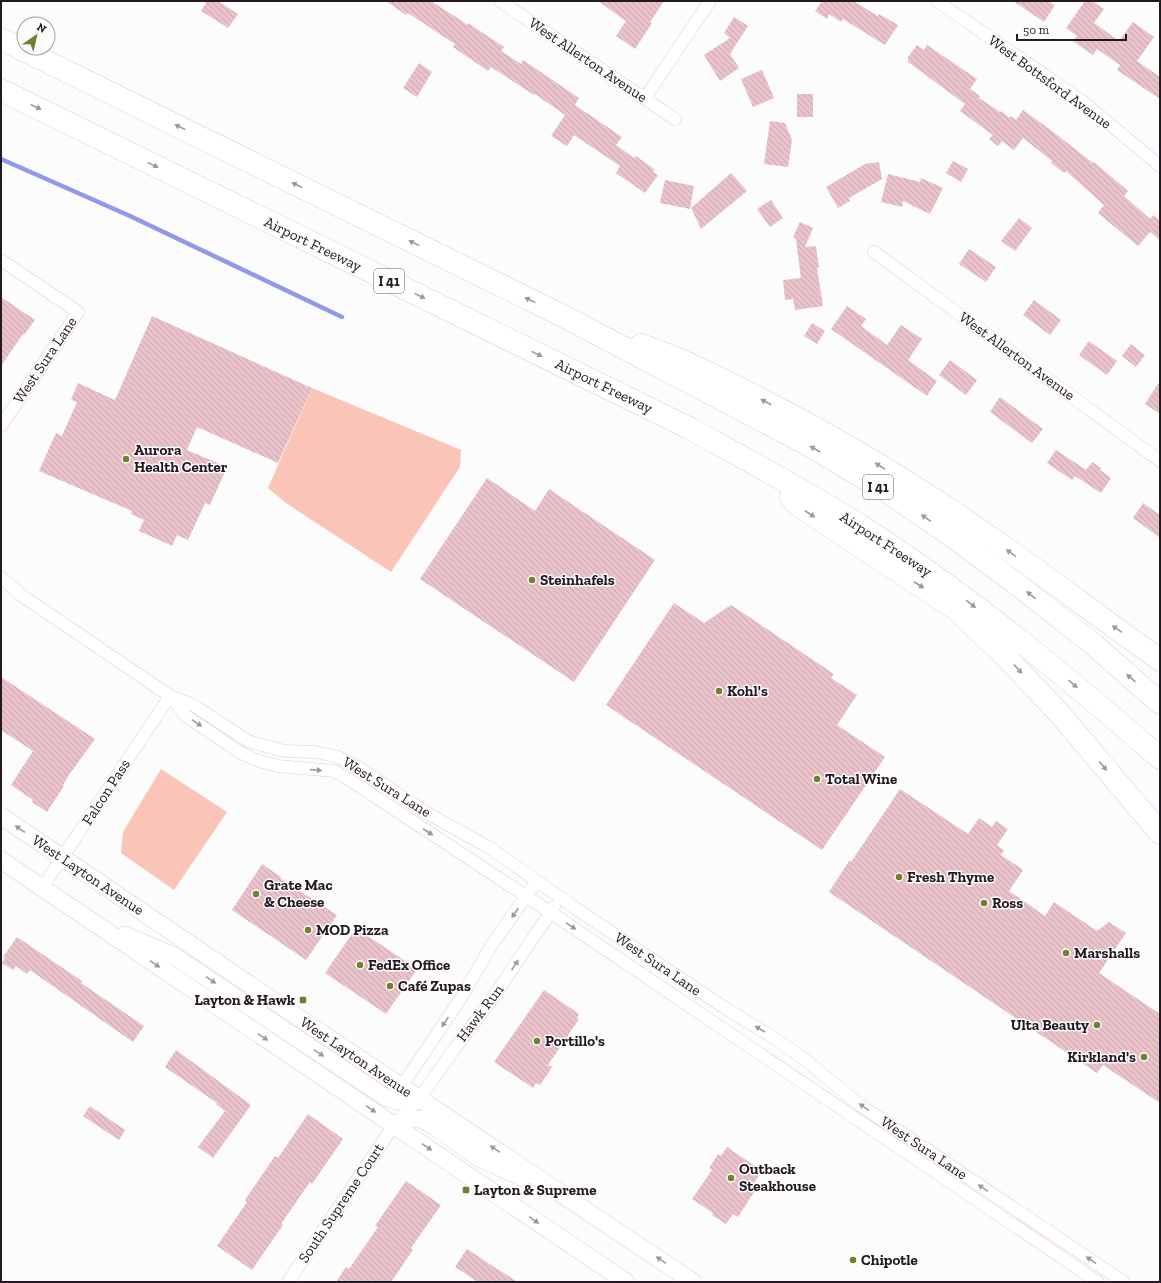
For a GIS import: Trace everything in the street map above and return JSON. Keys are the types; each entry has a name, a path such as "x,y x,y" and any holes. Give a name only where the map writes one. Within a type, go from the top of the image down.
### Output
{"highway":[{"name":"I 41","path":"1,39 565,318 805,443 884,490 1014,582 1093,644 1160,704"},
{"name":"Airport Freeway","path":"1,90 691,429 775,475 863,527 948,586 1048,663 1160,758"},
{"path":"565,318 675,357 809,424 953,512 1160,660"},
{"path":"775,475 798,505 957,610 1008,659 1058,713 1160,833"}],"main road":[{"name":"West Layton Avenue","path":"1,816 399,1094 419,1099 693,1282"},
{"path":"1,860 626,1282"},
{"path":"88,919 174,956 385,1097 399,1094"},
{"path":"394,1125 409,1118 420,1119 432,1124 479,1158 567,1198"}],"street":[{"name":"West Allerton Avenue","path":"500,1 675,119"},
{"path":"645,98 710,1"},
{"name":"West Bottsford Avenue","path":"937,1 1082,101 1160,166"},
{"name":"West Allerton Avenue","path":"874,252 1160,461"},
{"name":"West Sura Lane","path":"1,260 78,312 1,426"},
{"name":"West Sura Lane","path":"1,577 21,596 170,696 193,705 248,741 284,751 315,752 338,757 358,767 425,812 490,848 725,1008 771,1036 804,1059 860,1105 1124,1282"},
{"name":"West Sura Lane","path":"170,696 186,716 241,753 278,766 334,771 350,780 550,912 1098,1282"},
{"name":"Falcon Pass","path":"42,888 170,696"},
{"name":"Hawk Run","path":"399,1094 461,998 491,946 537,881"},
{"name":"Hawk Run","path":"394,1125 419,1099 492,999 561,897"},
{"path":"394,1125 399,1094"},
{"name":"South Supreme Court","path":"288,1282 394,1125"}],"shaded area":[{"path":"312,388 461,450 460,467 391,572 286,503 268,488"},
{"path":"161,769 227,812 174,890 121,853 123,832"}],"building":[{"path":"207,1 218,1 238,14 228,28 201,11"},
{"path":"386,1 431,1 468,25 468,23 504,47 501,51 521,64 523,60 579,98 575,105 622,137 616,145 634,158 636,156 654,169 653,172 658,175 645,193 616,173 620,166 574,135 567,146 551,136 565,115 535,94 534,95 491,67 488,71 453,47 455,44 408,13 406,15"},
{"path":"598,1 664,1 635,49 616,36 626,21"},
{"path":"822,1 853,1 878,16 879,14 898,25 885,45 843,19 841,22 829,14 827,19 815,11"},
{"path":"1013,1 1048,1 1055,5 1044,22"},
{"path":"1085,1 1092,1 1104,9 1094,23 1119,41 1133,22 1154,37 1137,61 1160,77 1160,99 1117,70 1120,65 1097,49 1093,55 1073,41 1077,36 1066,28"},
{"path":"734,17 748,26 730,54 739,68 720,81 704,55 730,38 724,33"},
{"path":"917,45 924,50 927,45 977,79 970,89 980,96 979,98 1000,112 1001,111 1010,118 1011,116 1016,120 1023,110 1093,163 1094,162 1128,191 1124,196 1150,219 1154,215 1160,221 1160,240 1150,232 1138,246 1098,213 1104,205 1066,171 1064,173 1051,163 1052,161 1023,138 1014,150 1002,141 998,146 989,139 993,135 960,111 965,104 908,62 908,57"},
{"path":"419,63 432,72 417,97 403,88"},
{"path":"762,70 774,98 753,107 741,79"},
{"path":"797,94 813,94 813,117 797,117"},
{"path":"770,121 785,123 792,140 788,167 764,164"},
{"path":"953,161 968,169 961,182 946,173"},
{"path":"879,162 882,179 849,198 850,201 838,208 826,187 865,164"},
{"path":"731,173 747,191 701,229 691,208"},
{"path":"888,174 920,182 921,178 943,188 930,214 903,201 902,207 881,202"},
{"path":"665,180 694,186 690,209 660,203"},
{"path":"771,200 783,218 770,227 757,209"},
{"path":"1019,218 1032,228 1015,251 1001,241"},
{"path":"800,222 813,228 805,247 816,246 819,267 817,268 823,306 795,310 793,299 785,300 783,280 801,278 796,239 793,237"},
{"path":"969,249 996,267 986,282 959,264"},
{"path":"1,297 35,320 24,335 23,334 1,366"},
{"path":"1034,300 1061,320 1050,335 1023,315"},
{"path":"847,306 866,319 861,326 887,345 901,325 922,339 908,360 937,381 927,396 831,329"},
{"path":"152,316 312,388 278,463 197,427 187,450 227,467 210,505 205,503 188,540 177,535 172,546 139,531 144,520 131,514 132,511 39,471 56,433 62,436 77,402 71,400 78,383 115,400"},
{"path":"812,323 825,331 817,344 804,336"},
{"path":"1089,341 1117,361 1107,375 1079,355"},
{"path":"1131,344 1145,355 1136,367 1122,356"},
{"path":"950,360 977,380 966,395 939,375"},
{"path":"1160,381 1160,414 1145,404"},
{"path":"1000,397 1043,429 1032,443 990,412"},
{"path":"1056,450 1086,470 1092,462 1101,468 1100,470 1111,478 1101,493 1075,476 1072,480 1047,463"},
{"name":"Steinhafels","path":"487,478 535,511 549,489 655,560 574,682 420,579"},
{"path":"1143,503 1160,515 1160,538 1133,518"},
{"name":"Kohl's","path":"674,603 704,623 731,605 834,674 831,678 857,695 837,725 885,757 822,850 606,705"},
{"path":"1,677 95,739 69,775 63,785 64,786 47,812 32,802 33,800 11,785 33,751 1,730"},
{"path":"900,789 968,834 979,818 992,827 996,821 1008,829 997,845 1004,850 1001,855 1023,870 1009,891 1045,916 1054,902 1097,931 1109,922 1126,933 1099,973 1160,1014 1160,1103 1103,1065 1097,1073 829,892"},
{"path":"262,864 281,877 280,878 337,915 306,960 232,910"},
{"path":"356,928 417,969 386,1014 325,973"},
{"path":"17,937 82,981 81,983 144,1026 133,1042 30,970 27,974 16,966 13,970 2,963 5,958 3,957"},
{"name":"Portillo's","path":"544,990 579,1014 577,1018 579,1019 548,1065 552,1067 547,1075 540,1085 536,1083 533,1088 494,1062"},
{"path":"176,1050 251,1105 213,1158 198,1147 225,1111 216,1104 217,1103 165,1067"},
{"path":"90,1106 125,1130 119,1140 83,1116"},
{"path":"308,1114 343,1139 312,1184 310,1182 252,1270 217,1246 247,1202 245,1200 275,1156 278,1158"},
{"name":"Outback Steakhouse","path":"727,1147 762,1171 752,1186 756,1189 738,1217 733,1214 726,1224 692,1199 712,1170 709,1168 718,1154 721,1156"},
{"path":"406,1181 441,1205 411,1248 413,1250 391,1282 336,1282 346,1267 349,1269 378,1227 375,1226"},
{"path":"467,1249 518,1282 478,1282 455,1267"}],"waterway":[{"path":"1,159 130,216 342,317"}],"place":[{"name":"Aurora Health Center","path":"126,459"},
{"name":"Steinhafels","path":"532,580"},
{"name":"Kohl's","path":"719,691"},
{"name":"Total Wine","path":"817,779"},
{"name":"Fresh Thyme","path":"899,877"},
{"name":"Grate Mac & Cheese","path":"256,894"},
{"name":"Ross","path":"984,903"},
{"name":"MOD Pizza","path":"308,930"},
{"name":"Marshalls","path":"1066,953"},
{"name":"FedEx Office","path":"360,965"},
{"name":"Café Zupas","path":"390,986"},
{"name":"Layton & Hawk","path":"303,1000"},
{"name":"Ulta Beauty","path":"1097,1025"},
{"name":"Portillo's","path":"537,1041"},
{"name":"Kirkland's","path":"1144,1057"},
{"name":"Outback Steakhouse","path":"731,1178"},
{"name":"Layton & Supreme","path":"466,1190"},
{"name":"Chipotle","path":"853,1260"}]}
